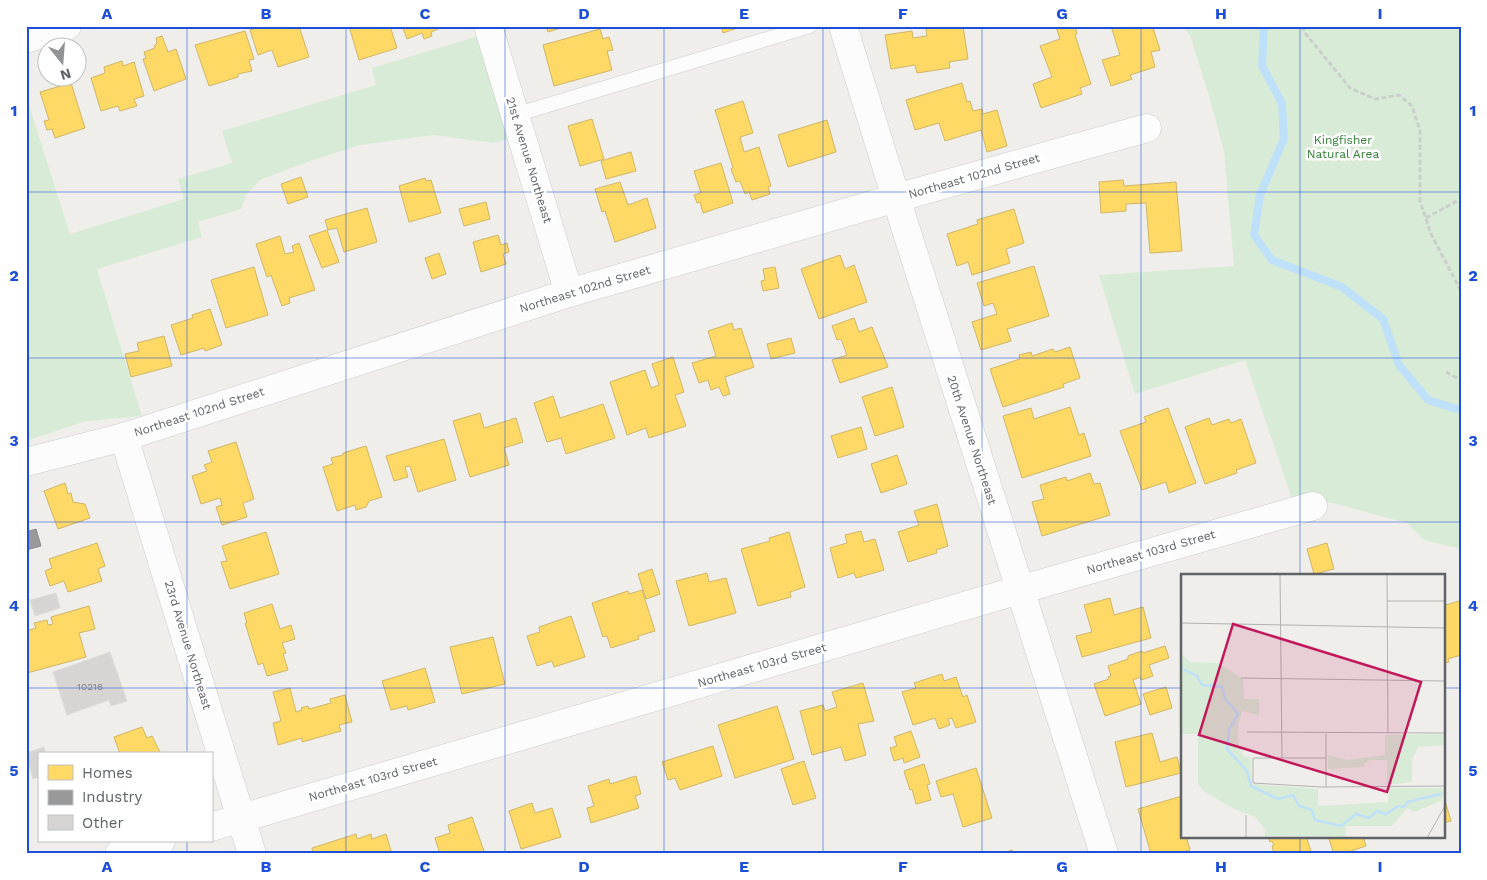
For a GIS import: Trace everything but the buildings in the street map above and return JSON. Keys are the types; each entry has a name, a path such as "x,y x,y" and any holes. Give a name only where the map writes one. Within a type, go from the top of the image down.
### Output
{"street":[{"path":"26,39 67,26"},
{"name":"21st Avenue Northeast","path":"488,26 570,293"},
{"name":"20th Avenue Northeast","path":"843,26 1019,590 1104,854"},
{"name":"Northeast 102nd Street","path":"26,462 124,437 570,293 896,198 1147,128"},
{"name":"23rd Avenue Northeast","path":"124,437 252,854"},
{"name":"Northeast 103rd Street","path":"212,827 1312,506"},
{"path":"119,854 159,842"}],"lane":[{"path":"515,115 810,26"}],"path":[{"path":"1302,26 1305,33 1350,88 1375,99 1399,95 1412,106 1420,130 1420,201 1431,234 1461,291"},
{"path":"1426,218 1457,201 1461,203"},
{"path":"1446,372 1461,380"}],"green space":[{"name":"Kingfisher Natural Area","path":"1182,26 1461,26 1461,549 1424,540 1407,523 1333,503 1293,502 1245,360 1135,394 1099,275 1234,266 1224,151 1190,35"},
{"path":"479,36 511,138 494,143 433,135 360,145 260,180 246,195 241,209 198,222 202,237 97,269 142,416 86,421 26,441 26,96 70,234 184,199 178,179 232,163 222,131 376,85 372,68"}],"waterway":[{"path":"1264,26 1262,66 1282,103 1284,139 1260,195 1254,235 1272,260 1342,287 1383,319 1399,365 1428,400 1457,409 1461,408"}]}
